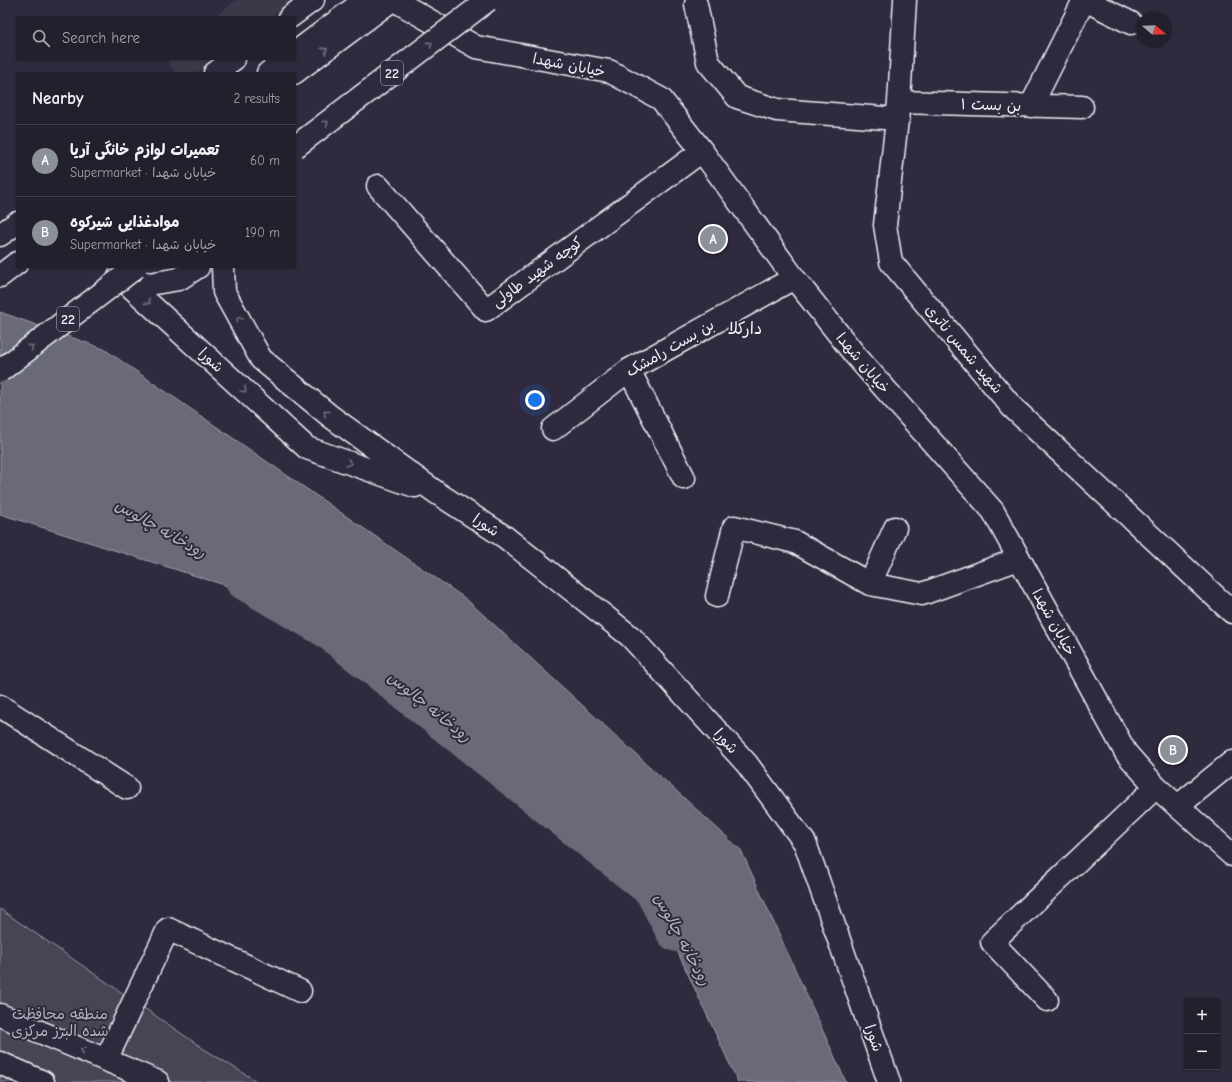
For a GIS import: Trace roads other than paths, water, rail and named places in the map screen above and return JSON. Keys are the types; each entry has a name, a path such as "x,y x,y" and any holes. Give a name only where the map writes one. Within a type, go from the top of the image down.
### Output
{"main road":[{"path":"291,16 313,0"},
{"path":"296,52 365,0"},
{"path":"295,72 393,0"},
{"name":"خیابان شهدا","path":"393,0 476,47 609,72 661,99 702,151 794,278 856,356 993,511 1126,753 1156,787 1232,855"},
{"name":"22","path":"296,146 488,0"},
{"name":"شهید شمس ناتری","path":"905,0 899,110 885,225 892,262 1012,407 1232,612"},
{"path":"1031,106 1084,0 1131,23"},
{"name":"بن بست ۱","path":"696,4 708,62 737,97 777,110 899,110 1031,106 1082,107"},
{"path":"216,72 233,60"},
{"path":"269,72 286,60"},
{"name":"کوچه شهید طاولی","path":"378,186 486,310 702,151"},
{"path":"0,235 16,224"},
{"path":"0,276 16,264"},
{"path":"121,270 149,284 179,279 196,268"},
{"name":"شورا","path":"223,268 224,292 262,359 330,416 437,493 505,537 631,637 747,764 805,844 889,1082"},
{"name":"22","path":"0,371 121,270"},
{"name":"شورا","path":"121,270 307,448 437,493"},
{"name":"بن بست رامشک","path":"553,429 628,370 794,278"},
{"path":"628,370 684,478"},
{"path":"717,596 734,527 795,542 870,584 922,594 1019,559"},
{"path":"870,584 895,528"},
{"path":"0,706 127,788"},
{"path":"1178,806 1232,762"},
{"path":"1047,1000 992,942 1156,787"},
{"path":"106,1060 168,928 300,990"},
{"path":"0,1015 158,1082"},
{"path":"0,1063 43,1082"}],"water":[{"path":"0,312 104,349 466,599 741,850 846,1082 738,1082 629,847 357,627 0,514"}],"waterway":[{"name":"رودخانه چالوس","path":"247,578 331,627 656,887 678,929"}],"place":[{"name":"تعمیرات لوازم خانگی آریا","path":"713,239"},
{"name":"موادغذایی شیرکوه","path":"1173,750"}],"district":[{"name":"دارکلا","path":"745,328"}],"park label":[{"name":"منطقه محافظت شده البرز مرکزی","path":"60,1022"}]}
